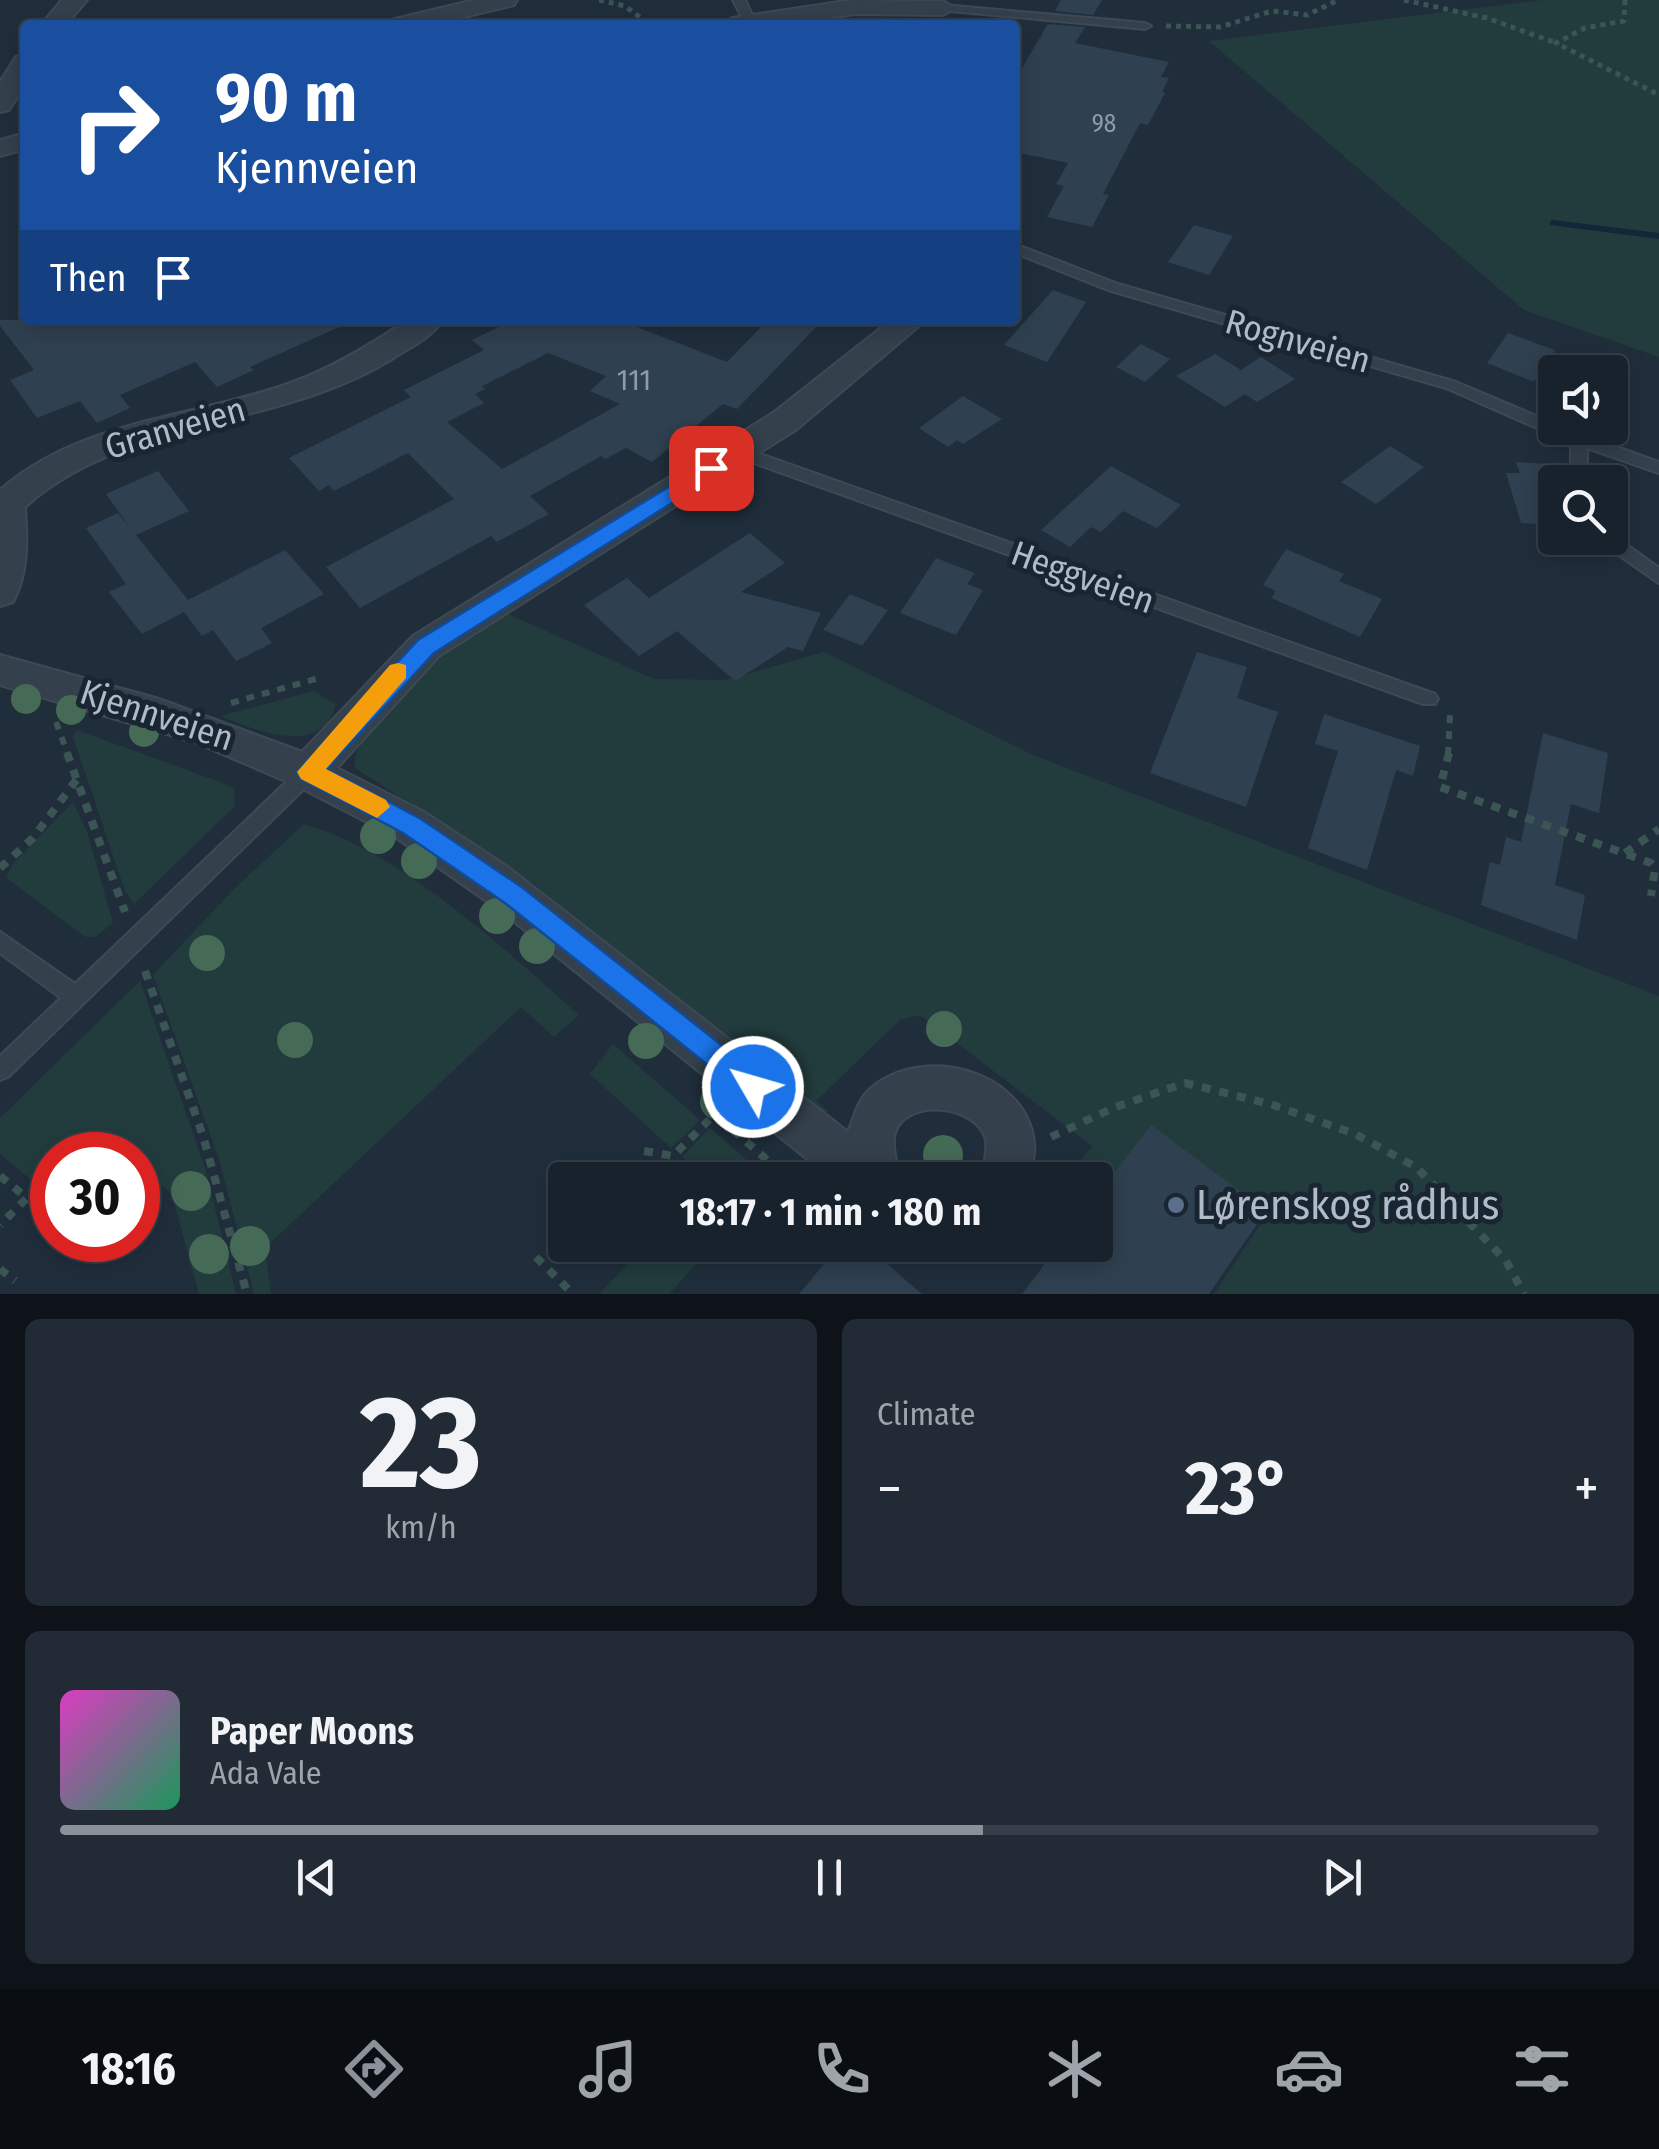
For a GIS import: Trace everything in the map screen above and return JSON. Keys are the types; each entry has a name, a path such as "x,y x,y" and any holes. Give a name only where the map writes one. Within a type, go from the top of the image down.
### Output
{"street":[{"path":"57,20 74,0"},
{"path":"421,20 505,0"},
{"path":"740,15 854,7 941,11"},
{"path":"2,95 20,69"},
{"name":"Granveien","path":"0,592 10,549 7,504 24,484 108,445 292,394 339,376 420,325"},
{"path":"309,772 426,646 738,451 812,401 905,325"},
{"name":"Kjennveien","path":"0,670 164,713 309,772 412,826 514,896 850,1162"},
{"name":"Kjennveien","path":"869,1162 869,1139 876,1118 900,1095 932,1084 955,1086 994,1111 1005,1130 1008,1162"}],"lane":[{"path":"941,11 1144,26"},
{"name":"Rognveien","path":"1020,250 1113,287 1451,385 1538,423"},
{"name":"Rognveien","path":"1592,445 1659,468"},
{"name":"Heggveien","path":"738,451 1429,699"},
{"path":"1628,554 1659,577"},
{"path":"0,1070 309,772"},
{"path":"0,941 76,997"}],"path":[{"path":"599,0 625,6 643,20"},
{"path":"1144,26 1220,27 1272,11 1307,15 1329,8 1338,0"},
{"path":"1404,0 1486,18 1556,43 1659,95"},
{"path":"1556,43 1586,28 1624,21 1625,0"},
{"path":"221,706 319,678"},
{"path":"1429,699 1451,715 1452,741 1440,788 1655,868 1651,896"},
{"path":"42,712 69,720"},
{"path":"54,716 203,1136 247,1294"},
{"path":"0,868 33,838 77,778"},
{"path":"1624,854 1659,830"},
{"path":"1018,1162 1113,1108 1185,1083 1270,1104 1355,1134 1416,1168 1506,1261 1524,1294"},
{"path":"700,1102 769,1162"},
{"path":"644,1151 673,1156 714,1114"},
{"path":"0,1176 27,1198 0,1225"},
{"path":"536,1257 572,1294"},
{"path":"0,1269 15,1281"}],"green space":[{"path":"1543,0 1659,0 1659,357 1524,310 1209,41"},
{"path":"501,611 654,679 726,680 824,652 1033,755 1659,996 1659,1294 1214,1294 1264,1219 1149,1130 1113,1176 1113,1162 1079,1162 1092,1146 920,1015 900,1020 816,1101 828,1111 821,1119 534,884 355,768 358,750 370,729 438,661"},
{"path":"314,691 336,705 328,722 301,736 267,732 220,716"},
{"path":"77,730 234,788 235,806 134,904 125,891 73,736"},
{"path":"73,802 87,832 113,923 95,937 86,937 6,878 12,865"},
{"path":"304,824 340,837 413,879 485,933 579,1015 554,1037 521,1007 265,1248 271,1294 254,1294 219,1159 153,975 234,889"},
{"path":"140,981 205,1168 236,1294 199,1294 172,1195 160,1183 160,1132 30,1132 30,1179 0,1154 0,1118"},
{"path":"613,1044 700,1120 671,1148 590,1074"},
{"path":"710,1128 749,1162 687,1162 682,1157"},
{"path":"630,1262 698,1262 669,1294 599,1294"}],"building":[{"path":"1061,0 1102,0 1093,15 1055,11"},
{"path":"1048,24 1085,27 1075,43 1169,62 1161,77 1169,78 1162,92 1165,93 1148,125 1140,123 1103,194 1109,195 1092,227 1047,217 1064,186 1056,184 1068,163 1020,153 1020,72"},
{"path":"1194,225 1233,236 1209,275 1168,262"},
{"path":"1053,290 1086,302 1047,362 1004,345"},
{"path":"0,320 20,320 20,325 344,325 250,367 254,370 217,387 195,362 120,395 130,408 97,423 80,401 37,418 10,380 34,370 0,326"},
{"path":"503,325 632,325 727,362 763,325 818,325 737,409 723,404 652,462 626,448 605,459 601,456 530,496 549,514 497,542 491,536 360,608 326,567 454,499 408,453 334,491 329,485 319,491 289,458 411,397 404,390 484,350 472,340","holes":["548,353 606,376 590,391 620,404 502,469 447,422 484,403 475,394 485,389 482,386"]},
{"path":"1508,333 1555,350 1552,355 1538,355 1538,376 1534,382 1487,363"},
{"path":"1141,344 1170,359 1145,382 1116,367"},
{"path":"1215,354 1241,370 1261,357 1295,379 1257,402 1245,394 1225,407 1176,376"},
{"path":"963,396 1002,419 963,444 957,440 948,447 919,428"},
{"path":"1390,446 1424,467 1376,504 1341,482"},
{"path":"1516,462 1550,465 1538,465 1538,524 1521,523 1506,473 1520,473"},
{"path":"1111,466 1181,505 1157,528 1123,511 1101,532 1091,527 1070,547 1041,530"},
{"path":"158,471 189,511 136,535 188,600 285,550 324,594 261,628 272,643 236,661 213,630 202,636 184,612 142,634 109,592 126,584 86,528 118,513 131,529 106,494"},
{"path":"750,533 785,563 741,592 821,613 803,651 788,647 735,681 677,631 639,656 584,605 627,578 649,598"},
{"path":"1286,549 1344,574 1339,581 1382,599 1360,637 1271,598 1276,591 1263,585"},
{"path":"936,558 975,573 967,584 983,590 956,635 900,613"},
{"path":"850,594 888,610 862,646 823,630"},
{"path":"1197,652 1247,667 1237,698 1278,712 1246,807 1150,773"},
{"path":"1324,714 1420,746 1413,776 1396,770 1367,870 1308,848 1338,751 1315,744"},
{"path":"1543,733 1608,753 1599,813 1571,804 1555,885 1585,895 1577,940 1481,905 1490,862 1500,865 1506,837 1521,842"},
{"name":"Lørenskog rådhus","path":"1151,1125 1266,1211 1209,1294 1022,1294 1046,1262 1113,1262 1113,1175"},
{"path":"826,1262 885,1262 922,1294 799,1294"}],"waterway":[{"path":"1553,223 1659,236"}],"slow traffic":[{"path":"377,807 309,772 398,672"}],"place":[{"name":"Lørenskog rådhus","path":"1176,1205"}],"route":[{"path":"711,468 426,646 384,686 309,772 412,826 514,896 753,1087"}]}
